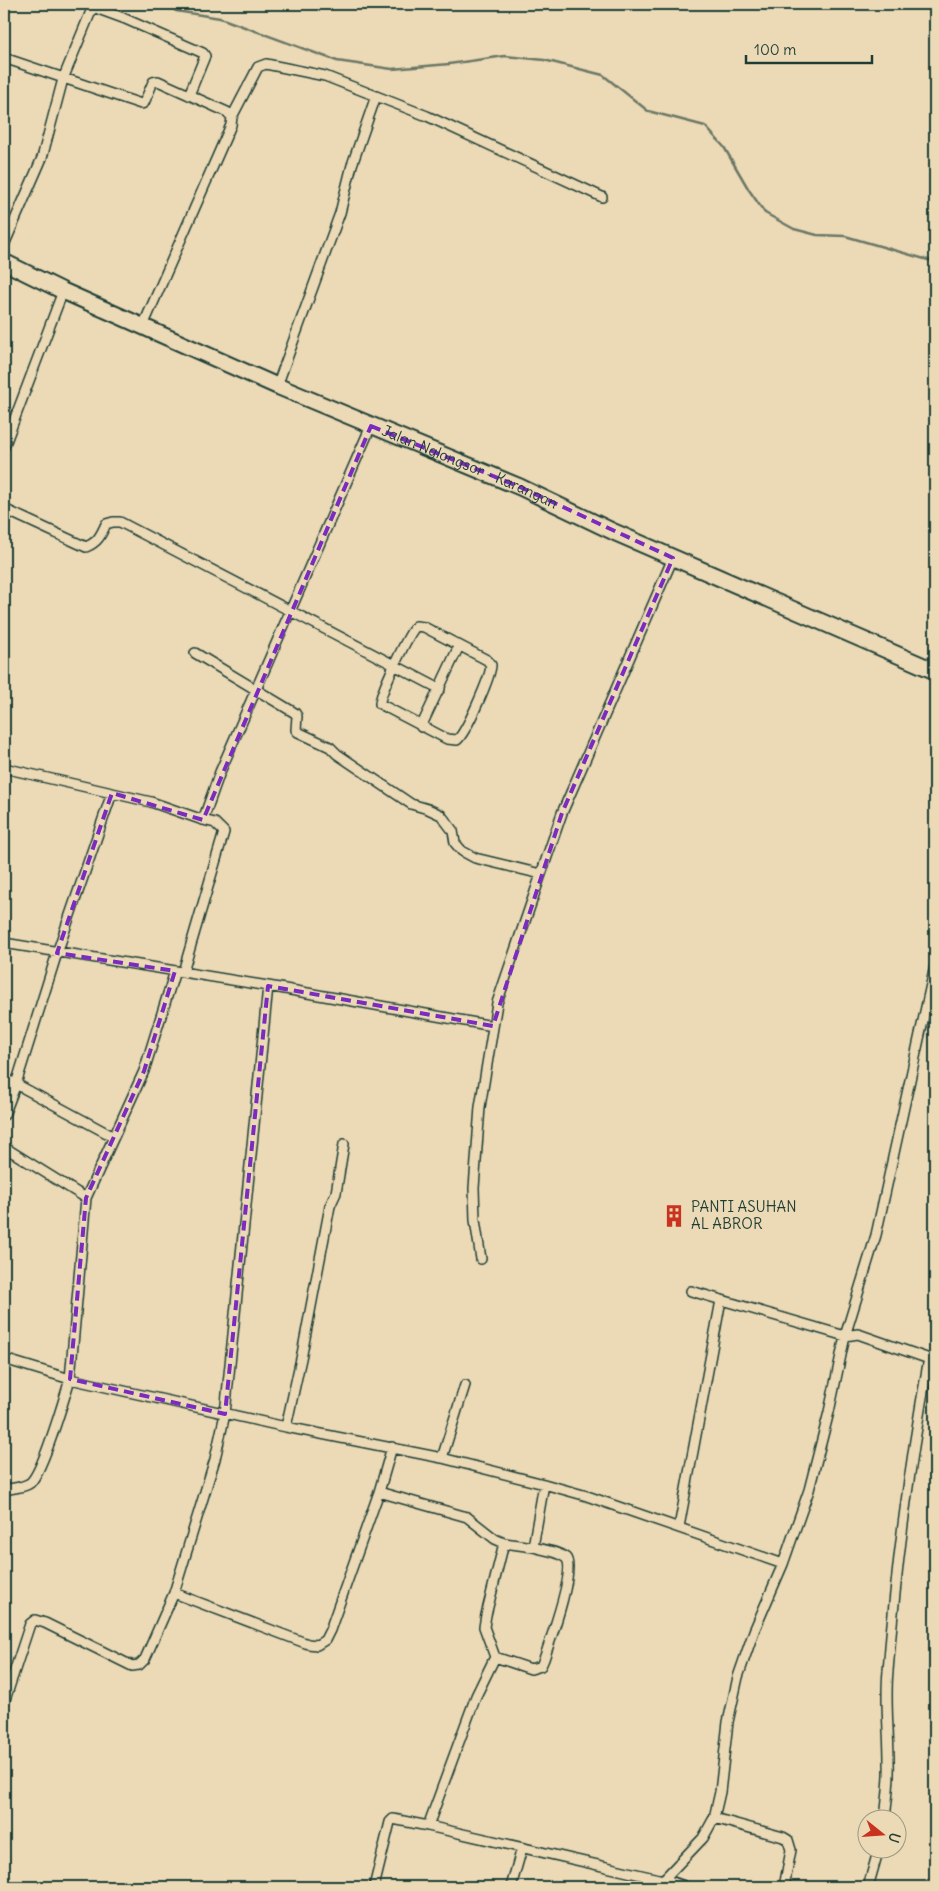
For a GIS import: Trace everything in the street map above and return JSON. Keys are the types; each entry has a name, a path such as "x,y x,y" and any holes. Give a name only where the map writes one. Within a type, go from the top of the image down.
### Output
{"highway":[{"name":"Jalan Nglongsor - Karangan","path":"4,262 63,291 277,386 520,487 614,532 935,671"}],"street":[{"path":"4,245 42,158 63,79 93,5 203,52 205,56 189,95"},
{"path":"4,58 140,104 144,102 155,81 227,112 232,117"},
{"path":"143,326 231,125 232,117 258,67 266,64 325,76 427,116 602,197"},
{"path":"277,386 340,213 352,166 376,96"},
{"path":"5,442 63,291"},
{"path":"202,820 220,772 292,611 371,426"},
{"path":"4,509 86,547 94,544 100,537 106,524 120,522 440,689"},
{"path":"481,1259 475,1220 474,1188 480,1106 497,1004 562,813 673,558"},
{"path":"416,626 424,627 459,646 487,660 492,665 464,733 457,740 422,727 380,704 380,697 394,666 416,626"},
{"path":"422,727 459,646"},
{"path":"195,653 295,713 297,716 296,730 298,732 330,747 337,754 410,804 440,815 454,831 456,843 462,852 476,858 541,874"},
{"path":"4,768 151,802 215,823 224,832 179,972 144,1071 86,1198 70,1379 52,1435 34,1478 23,1486 4,1490"},
{"path":"4,1116 112,793"},
{"path":"4,943 268,986 493,1026"},
{"path":"661,1884 702,1838 714,1818 720,1792 728,1722 738,1677 754,1631 783,1564 809,1490 832,1402 845,1336 876,1235 935,966"},
{"path":"4,1703 30,1624 35,1620 40,1620 132,1666 139,1665 145,1659 174,1593 216,1460 225,1414 268,986"},
{"path":"4,1079 114,1137"},
{"path":"286,1427 330,1206 336,1193 344,1144"},
{"path":"4,1147 86,1198"},
{"path":"691,1291 845,1336 858,1334 932,1360 917,1425 889,1661 886,1694 889,1763 886,1808"},
{"path":"679,1527 721,1300"},
{"path":"4,1359 70,1379 286,1427 442,1458 544,1484 588,1496 783,1564"},
{"path":"442,1458 465,1385"},
{"path":"174,1593 308,1644 317,1645 325,1640 379,1492 392,1447"},
{"path":"533,1547 544,1484"},
{"path":"379,1492 467,1518 495,1539 533,1547 560,1555 566,1559 569,1564 566,1584 541,1666 531,1669 495,1657"},
{"path":"428,1826 476,1696 495,1657 484,1627 504,1542"},
{"path":"714,1818 788,1840 791,1850 784,1887"},
{"path":"374,1887 390,1822 393,1819 522,1848 661,1884 684,1887"},
{"path":"511,1887 522,1848"},
{"path":"868,1887 875,1858"}],"highlighted area":[{"path":"371,426 520,487 673,558 562,813 493,1026 268,986 225,1414 70,1379 86,1198 144,1071 175,971 57,953 112,793 203,820"}],"waterway":[{"path":"165,4 176,11 220,18 337,61 392,69 449,64 505,56 544,60 603,75 648,111 705,126 724,147 765,213 794,229 817,235 845,236 935,262"}],"place":[{"name":"PANTI ASUHAN AL ABROR","path":"674,1216"}]}
